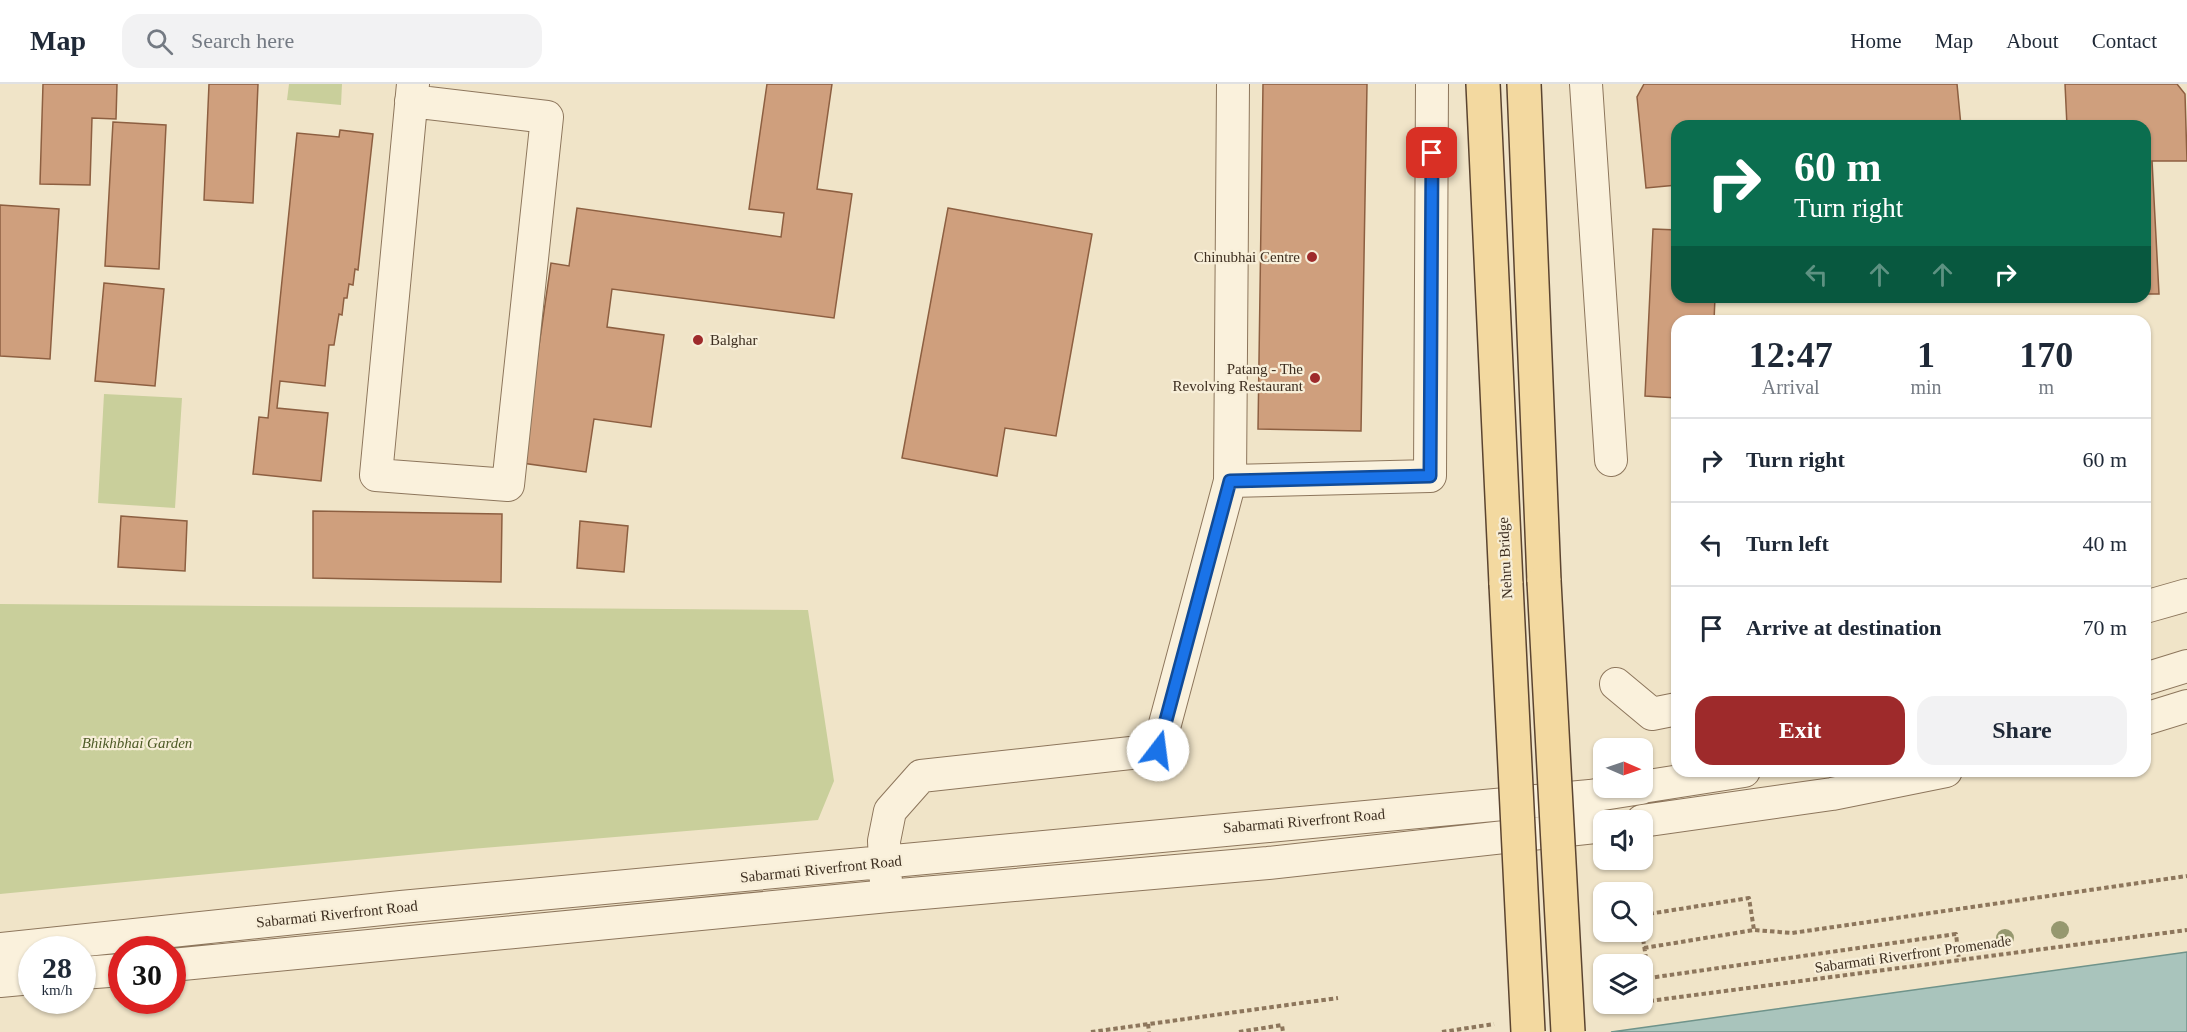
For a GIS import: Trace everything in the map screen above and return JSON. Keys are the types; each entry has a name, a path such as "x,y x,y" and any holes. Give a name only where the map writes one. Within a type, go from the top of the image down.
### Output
{"main road":[{"path":"1468,84 1484,99"},
{"path":"1524,84 1544,581 1568,1032"},
{"name":"Nehru Bridge","path":"1484,99 1528,1032"}],"street":[{"path":"888,896 883,862 890,811 921,776 1158,750 1230,481 1233,84"},
{"path":"1230,481 1430,476 1432,84"},
{"path":"1586,84 1611,460"},
{"path":"412,93 547,117 508,485 376,475 412,93"},
{"path":"2151,605 2187,595"},
{"path":"2151,677 2187,666"},
{"path":"1616,684 1652,714 1671,710"},
{"path":"2151,717 2187,706"},
{"name":"Sabarmati Riverfront Road","path":"1653,785 1706,777"},
{"path":"1653,819 1832,794 1916,777"},
{"name":"Sabarmati Riverfront Road","path":"0,949 401,907 1593,795"},
{"path":"186,964 888,896 1268,863 1593,827"},
{"path":"0,981 18,979"}],"path":[{"path":"1644,948 1754,930 1792,933 2187,876"},
{"path":"1653,913 1749,898 1754,930"},
{"name":"Sabarmati Riverfront Promenade","path":"1653,1001 2187,930"},
{"path":"1643,942 1648,978 1956,934 1959,960"},
{"path":"1091,1032 1338,998"},
{"path":"1148,1024 1149,1032"},
{"path":"1239,1032 1282,1025 1283,1032"}],"green space":[{"path":"289,84 342,84 341,105 287,100"},
{"path":"104,394 182,398 175,508 98,503"},
{"name":"Bhikhbhai Garden","path":"0,604 808,610 834,781 818,820 471,849 0,894"}],"water":[{"path":"2187,952 2187,1032 1611,1032"}],"building":[{"path":"43,84 117,84 116,119 92,118 90,185 40,184"},
{"path":"209,84 258,84 253,203 204,200"},
{"path":"767,84 832,84 817,189 852,194 834,318 612,289 607,327 664,335 651,427 594,419 586,472 522,463 551,263 569,266 577,208 781,237 784,213 749,209"},
{"name":"Chinubhai Centre","path":"1263,84 1367,84 1361,431 1258,429"},
{"path":"1644,84 1957,84 1960,120 1671,120 1671,186 1646,188 1637,97"},
{"path":"2065,84 2177,84 2185,94 2187,161 2152,161 2159,294 2151,294 2151,120 2067,120"},
{"path":"113,122 166,125 159,269 105,266"},
{"path":"340,130 373,134 358,270 355,269 353,285 349,284 347,298 344,298 334,345 329,345 325,386 280,381 277,408 328,413 321,481 253,474 259,417 268,418 297,133 339,137"},
{"path":"0,205 59,209 50,359 0,356"},
{"path":"948,208 1092,234 1056,436 1005,428 997,476 902,458"},
{"path":"1653,229 1671,230 1671,303 1715,303 1714,315 1671,315 1671,398 1645,396"},
{"path":"104,283 164,289 155,386 95,381"},
{"path":"313,511 502,514 501,582 313,578"},
{"path":"121,516 187,521 185,571 118,567"},
{"path":"580,521 628,526 624,572 577,568"}],"place":[{"name":"Chinubhai Centre","path":"1312,257"},
{"name":"Balghar","path":"698,340"},
{"name":"Patang - The Revolving Restaurant","path":"1315,378"}],"route":[{"path":"1158,750 1230,481 1430,476 1432,153"}]}
